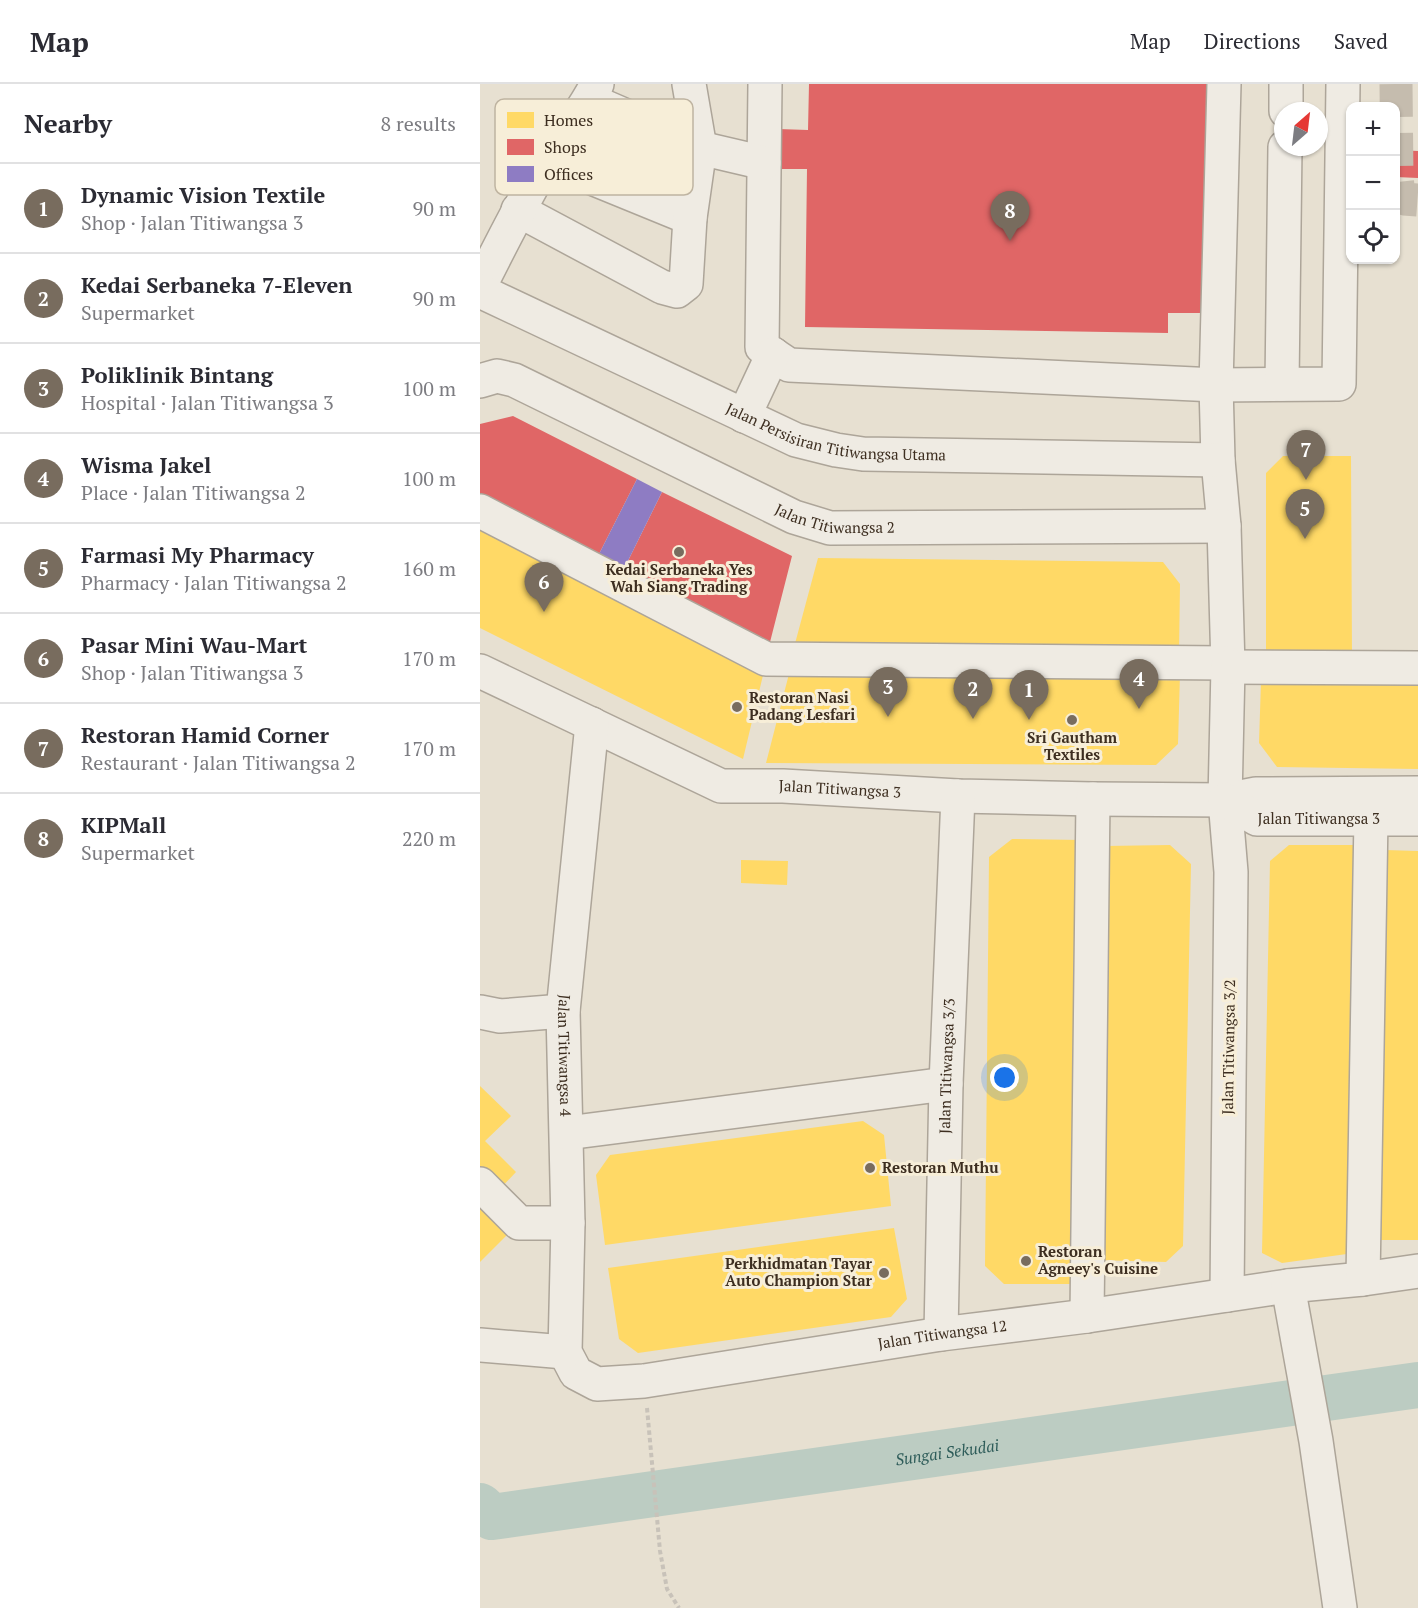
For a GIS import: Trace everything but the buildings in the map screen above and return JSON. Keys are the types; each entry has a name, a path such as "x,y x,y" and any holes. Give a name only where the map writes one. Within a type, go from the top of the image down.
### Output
{"street":[{"path":"689,84 692,99"},
{"path":"765,84 762,347 772,354 789,365 1216,385 1339,384 1343,84"},
{"path":"1224,84 1216,385 1218,460 1224,526 1228,665 1225,800"},
{"path":"1286,84 1286,102"},
{"path":"593,92 606,99"},
{"path":"518,210 663,287 677,291 686,284 690,218 700,148 693,107"},
{"path":"693,144 764,163"},
{"path":"1282,384 1285,156"},
{"path":"480,285 527,195"},
{"path":"634,195 690,218"},
{"name":"Jalan Persisiran Titiwangsa Utama","path":"480,291 796,440 836,450 863,454 1218,460"},
{"path":"744,416 772,354"},
{"name":"Jalan Titiwangsa 2","path":"480,381 497,376 514,380 794,518 830,528 1224,526"},
{"path":"480,511 766,659 1418,668"},
{"name":"Jalan Titiwangsa 3","path":"480,671 721,786 783,786 958,796 1093,799 1225,800 1256,794 1418,793"},
{"name":"Jalan Titiwangsa 4","path":"565,1352 568,1223 563,1011 592,724"},
{"name":"Jalan Titiwangsa 3/3","path":"941,1334 946,1084 958,796"},
{"path":"1087,1316 1093,799"},
{"name":"Jalan Titiwangsa 3","path":"1225,800 1257,819 1418,819"},
{"name":"Jalan Titiwangsa 3/2","path":"1225,800 1231,872 1227,1295"},
{"path":"1363,1279 1371,818"},
{"path":"480,1012 500,1016 563,1011"},
{"path":"567,1133 946,1084"},
{"path":"480,1184 519,1223 568,1223"},
{"name":"Jalan Titiwangsa 12","path":"565,1352 576,1373 597,1384 644,1381 941,1334 1087,1316 1288,1286 1418,1271"},
{"path":"1288,1286 1316,1441 1341,1608"},
{"path":"480,1345 565,1352"}],"path":[{"path":"644,1381 656,1517 667,1589 679,1608"}],"waterway":[{"name":"Sungai Sekudai","path":"480,1506 492,1517 1418,1385"}],"tunnel":[{"path":"1396,84 1399,195 1404,199 1418,200"}],"place":[{"name":"KIPMall","path":"1010,241"},
{"name":"Restoran Hamid Corner","path":"1306,480"},
{"name":"Farmasi My Pharmacy","path":"1305,539"},
{"name":"Kedai Serbaneka Yes Wah Siang Trading","path":"679,552"},
{"name":"Pasar Mini Wau-Mart","path":"544,612"},
{"name":"Restoran Nasi Padang Lesfari","path":"737,707"},
{"name":"Wisma Jakel","path":"1139,709"},
{"name":"Poliklinik Bintang","path":"888,717"},
{"name":"Kedai Serbaneka 7-Eleven","path":"973,719"},
{"name":"Dynamic Vision Textile","path":"1029,720"},
{"name":"Sri Gautham Textiles","path":"1072,720"},
{"name":"Restoran Muthu","path":"870,1168"},
{"name":"Restoran Agneey's Cuisine","path":"1026,1261"},
{"name":"Perkhidmatan Tayar Auto Champion Star","path":"884,1273"}]}
